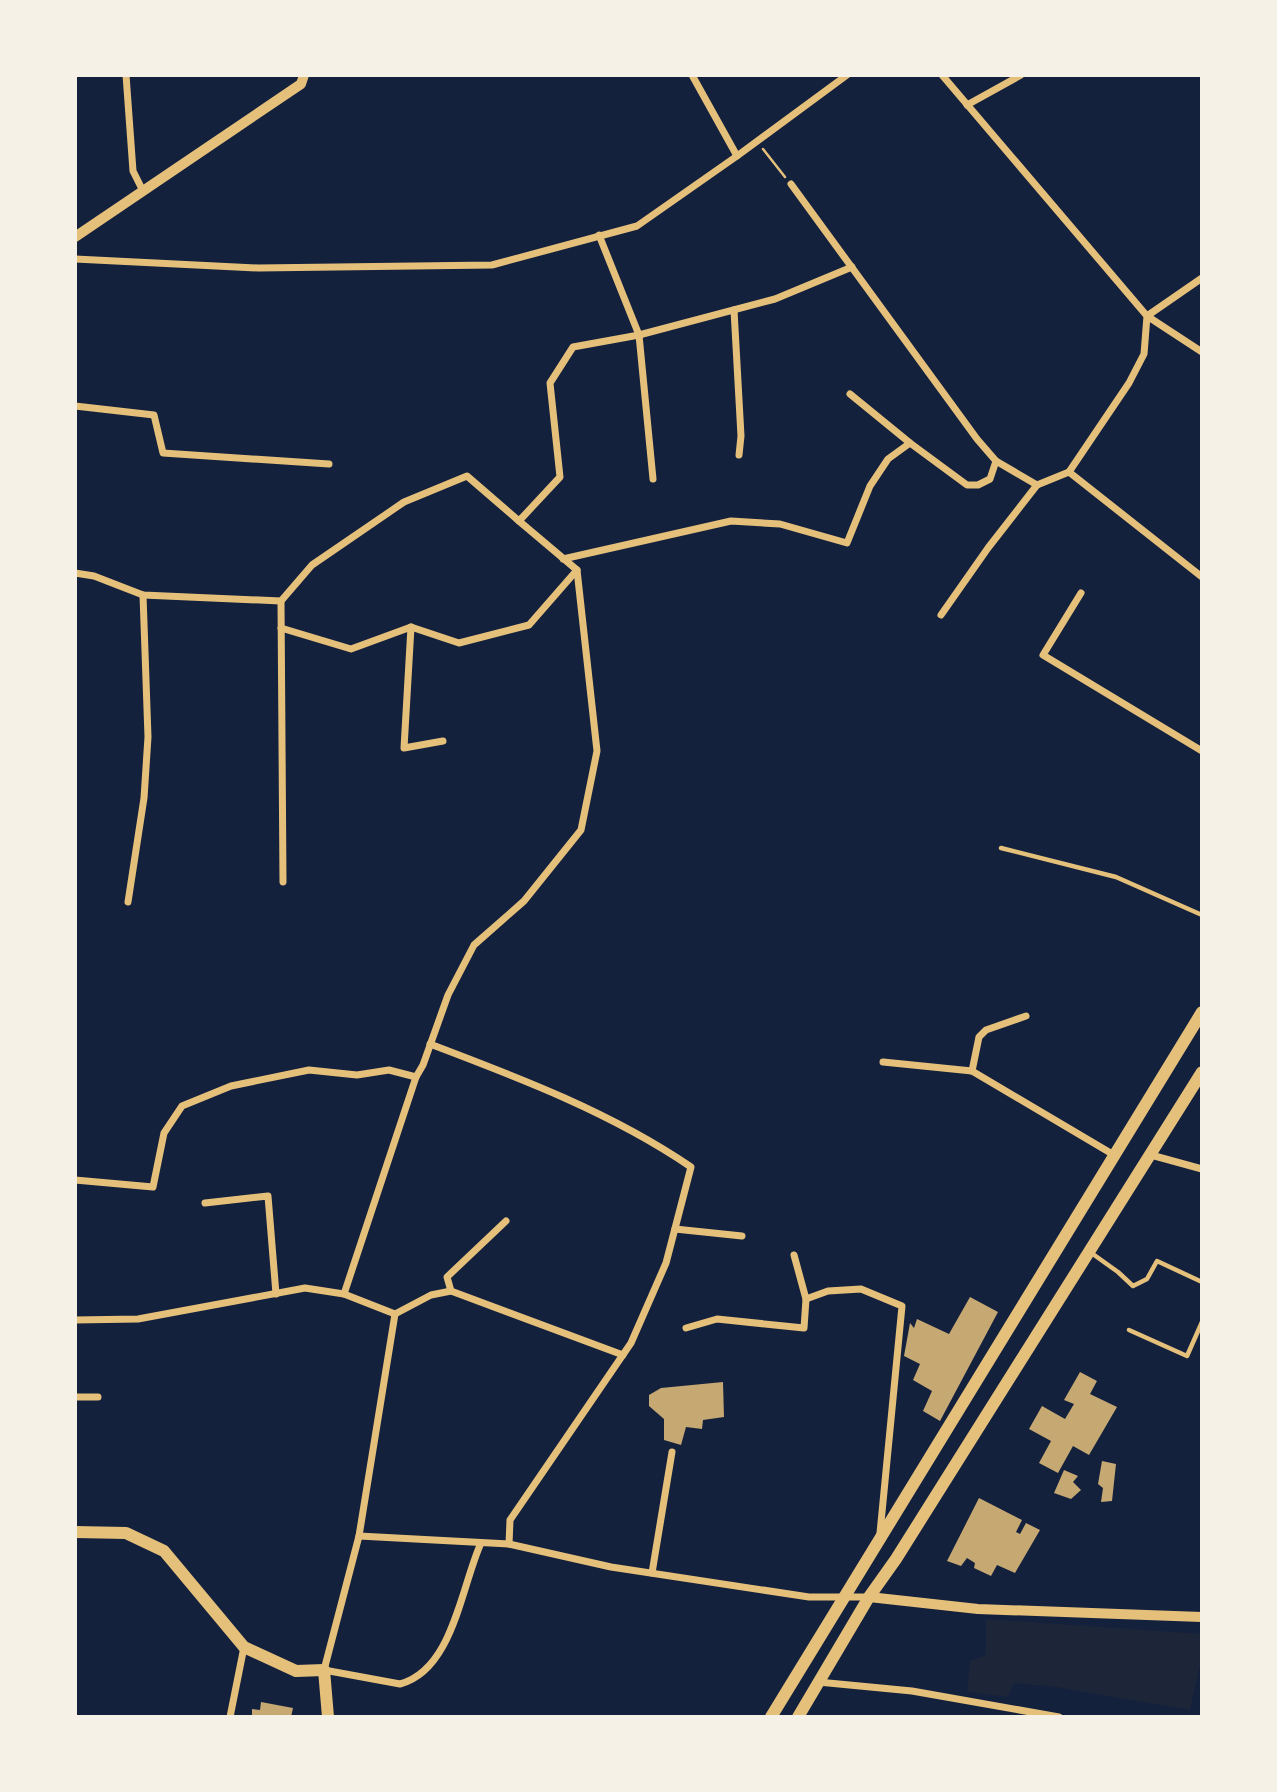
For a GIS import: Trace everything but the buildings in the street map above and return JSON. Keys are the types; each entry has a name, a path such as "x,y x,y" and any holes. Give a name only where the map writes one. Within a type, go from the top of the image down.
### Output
{"main road":[{"path":"771,1717 1202,1012"},
{"path":"798,1717 869,1597 896,1559 1202,1072"},
{"path":"75,1532 126,1533 163,1551 244,1647 296,1671 324,1670 328,1717"}],"street":[{"path":"126,75 133,171 143,191"},
{"path":"75,237 301,84 304,75"},
{"path":"692,75 737,156"},
{"path":"75,259 257,268 492,265 636,226 847,75"},
{"path":"942,75 1147,316 1202,352"},
{"path":"967,106 1021,75"},
{"path":"791,184 950,404 996,461 1037,485"},
{"path":"599,235 639,335 653,479"},
{"path":"519,521 560,477 550,383 573,347 639,335 775,299 852,267"},
{"path":"1147,316 1202,278"},
{"path":"734,310 741,436 739,455"},
{"path":"941,615 1037,485 1069,471 1129,383 1144,354 1147,316"},
{"path":"850,394 967,485 978,485 990,479 996,461"},
{"path":"75,406 155,415 163,453 329,464"},
{"path":"564,558 731,521 780,524 847,542 870,485 888,459 910,443"},
{"path":"1069,471 1202,578"},
{"path":"283,882 281,601 312,565 404,502 467,476 577,570 597,751 581,830 524,901 474,945 448,995 423,1065 415,1077 344,1294"},
{"path":"281,628 351,649 411,627 459,643 530,625 577,570"},
{"path":"75,573 94,576 143,594 281,601"},
{"path":"1081,593 1043,654 1202,751"},
{"path":"128,902 144,798 148,737 143,594"},
{"path":"411,627 404,748 443,741"},
{"path":"972,1071 979,1037 986,1030 1026,1016"},
{"path":"430,1044 506,1073 586,1109 656,1143 691,1167 666,1263 631,1343 510,1520 509,1544"},
{"path":"883,1062 972,1071 1114,1155"},
{"path":"75,1180 153,1187 164,1133 182,1107 230,1086 309,1070 357,1075 389,1070 415,1077"},
{"path":"1151,1155 1202,1169"},
{"path":"205,1203 268,1196 276,1294"},
{"path":"451,1290 447,1277 506,1221"},
{"path":"675,1229 741,1236"},
{"path":"686,1328 717,1319 804,1328 806,1299 794,1255"},
{"path":"75,1320 138,1319 305,1288 344,1294 395,1314 431,1295 451,1290 623,1355"},
{"path":"806,1299 828,1291 861,1289 902,1306 879,1541"},
{"path":"395,1314 359,1536 324,1670 400,1684 412,1681 427,1671 438,1656 456,1615 481,1543"},
{"path":"75,1397 98,1396"},
{"path":"652,1573 672,1452"},
{"path":"359,1536 509,1544 611,1567 809,1597 869,1597 978,1609 1202,1617"},
{"path":"230,1717 244,1647"},
{"path":"818,1682 912,1691 1059,1717"}],"lane":[{"path":"1001,848 1116,877 1202,915"},
{"path":"1090,1252 1133,1286 1147,1279 1157,1261 1202,1282"},
{"path":"1129,1330 1187,1356 1202,1322"}],"path":[{"path":"757,141 791,184"}],"shaded area":[{"path":"986,1619 1202,1634 1202,1656 1190,1710 1056,1687 1014,1683 1008,1697 967,1692 970,1661 986,1655"}]}
